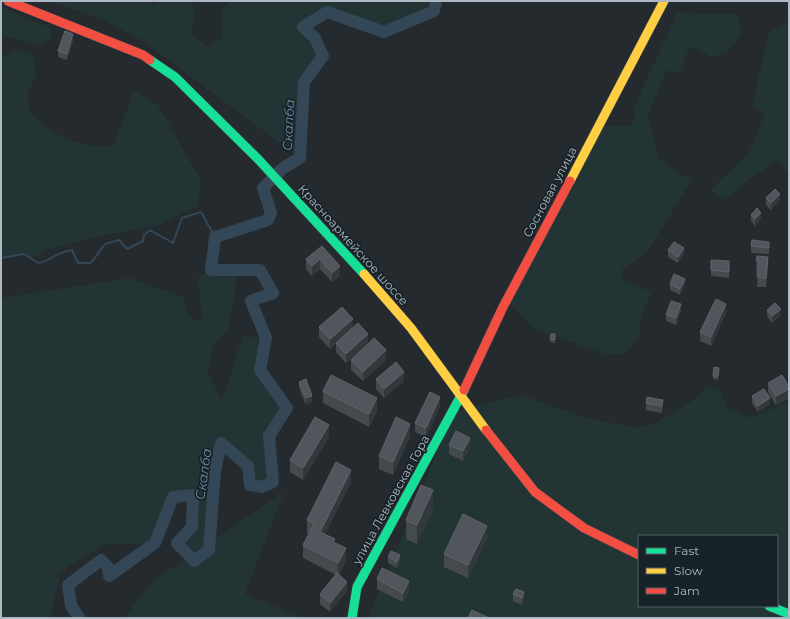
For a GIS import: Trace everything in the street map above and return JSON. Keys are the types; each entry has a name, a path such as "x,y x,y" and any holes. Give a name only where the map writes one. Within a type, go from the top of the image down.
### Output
{"main road":[{"name":"Красноармейское шоссе","path":"8,1 143,55 175,77 258,159 391,304 508,460 535,492 584,528 638,555"},
{"name":"Сосновая улица","path":"461,396 503,307 664,1"},
{"name":"улица Левковская Гора","path":"352,618 357,587 461,396"},
{"path":"772,607 789,614"}],"green space":[{"path":"49,1 146,1 153,5 161,1 188,1 195,7 192,35 207,46 222,37 222,7 232,1 433,1 384,32 327,12 303,27 315,38 323,56 304,82 300,158 141,40 101,19"},
{"path":"1,7 51,28 51,39 36,46 1,34"},
{"path":"678,12 738,15 741,35 727,52 712,57 690,46 679,72 667,70 648,115 658,158 691,181 646,254 623,268 621,279 652,292 641,314 640,335 625,354 608,355 533,329 509,302 602,125 630,126 636,116 632,111"},
{"path":"785,23 789,24 789,176 777,160 723,200 710,190 750,151 765,113 752,107 769,33"},
{"path":"14,50 34,54 36,76 27,95 30,113 50,129 68,140 87,145 113,146 134,91 158,105 201,181 198,206 157,226 91,238 47,250 31,258 24,254 1,258 1,81 3,76 1,57"},
{"path":"211,270 236,275 235,294 228,329 213,345 208,373 222,401 243,336 266,338 260,370 287,408 269,436 273,482 262,487 250,485 248,466 221,443 215,471 210,542 284,492 245,594 302,618 125,618 151,582 189,557 177,543 192,527 193,495 173,497 155,543 103,545 61,571 50,618 1,618 1,298 130,278 183,297 191,317 202,322 198,277"},
{"path":"708,386 720,390 728,408 751,418 789,402 789,618 368,618 454,412 521,395 586,418 637,428 657,422 692,401"}],"building":[{"path":"65,31 73,34 67,54 58,51"},
{"path":"775,189 780,194 771,203 766,198"},
{"path":"757,208 761,213 755,219 751,215"},
{"path":"752,240 769,242 769,248 751,246"},
{"path":"674,242 684,248 678,257 668,250"},
{"path":"322,246 340,266 332,273 320,259 312,266 306,259"},
{"path":"757,256 768,257 766,278 757,277 759,261 756,261"},
{"path":"711,260 729,261 729,272 711,270"},
{"path":"674,274 685,279 680,289 670,284"},
{"path":"716,299 726,304 711,337 700,332"},
{"path":"671,301 681,304 676,318 666,315"},
{"path":"775,303 781,309 772,316 767,310"},
{"path":"342,307 353,319 330,339 319,327"},
{"path":"358,323 368,334 346,354 336,343"},
{"path":"551,334 555,334 555,340 550,339"},
{"path":"374,338 386,350 363,372 351,360"},
{"path":"396,362 404,372 384,389 376,379"},
{"path":"714,367 719,368 718,376 713,376"},
{"path":"331,375 377,398 369,414 323,391"},
{"path":"782,375 789,389 776,396 768,383"},
{"path":"306,379 312,396 306,398 299,382"},
{"path":"764,389 770,398 758,406 752,396"},
{"path":"430,392 440,397 426,428 415,423"},
{"path":"647,397 663,400 662,406 646,403"},
{"path":"315,417 329,425 303,468 290,460"},
{"path":"396,417 410,424 393,462 379,456"},
{"path":"456,431 470,438 463,451 449,445"},
{"path":"336,462 351,470 320,532 335,539 333,542 346,548 338,563 303,545 314,524 307,520"},
{"path":"421,485 433,490 417,525 406,520"},
{"path":"463,514 487,526 468,565 444,554"},
{"path":"391,551 400,555 397,562 388,557"},
{"path":"382,568 409,581 403,593 377,579"},
{"path":"337,573 347,582 330,603 320,594"},
{"path":"516,589 524,592 522,598 513,594"},
{"path":"472,610 489,618 468,618"}],"waterway":[{"name":"Скалба","path":"79,618 71,605 68,585 101,560 108,567 109,576 155,543 173,497 193,495 192,527 177,543 194,561 209,550 215,471 221,443 248,466 250,485 262,487 273,482 269,436 287,408 260,370 266,338 251,301 273,293 260,270 211,270 215,237 268,220 271,213 263,188 283,168 300,158 304,82 323,56 315,38 303,27 327,12 384,32 434,11 436,1"},
{"path":"1,258 24,254 38,263 66,251 72,250 78,263 91,263 105,244 119,240 127,249 143,241 144,235 150,230 173,243 182,218 201,212 215,237"}],"traffic: fast":[{"path":"150,60 175,77 258,159 364,274"},
{"path":"352,618 357,587 464,390"},
{"path":"772,607 789,614"}],"traffic: slow":[{"path":"570,181 664,1"},
{"path":"364,274 411,328 486,430"}],"traffic: jam":[{"path":"8,1 143,55 150,60"},
{"path":"464,390 503,307 570,181"},
{"path":"486,430 535,492 584,528 638,555"}]}
